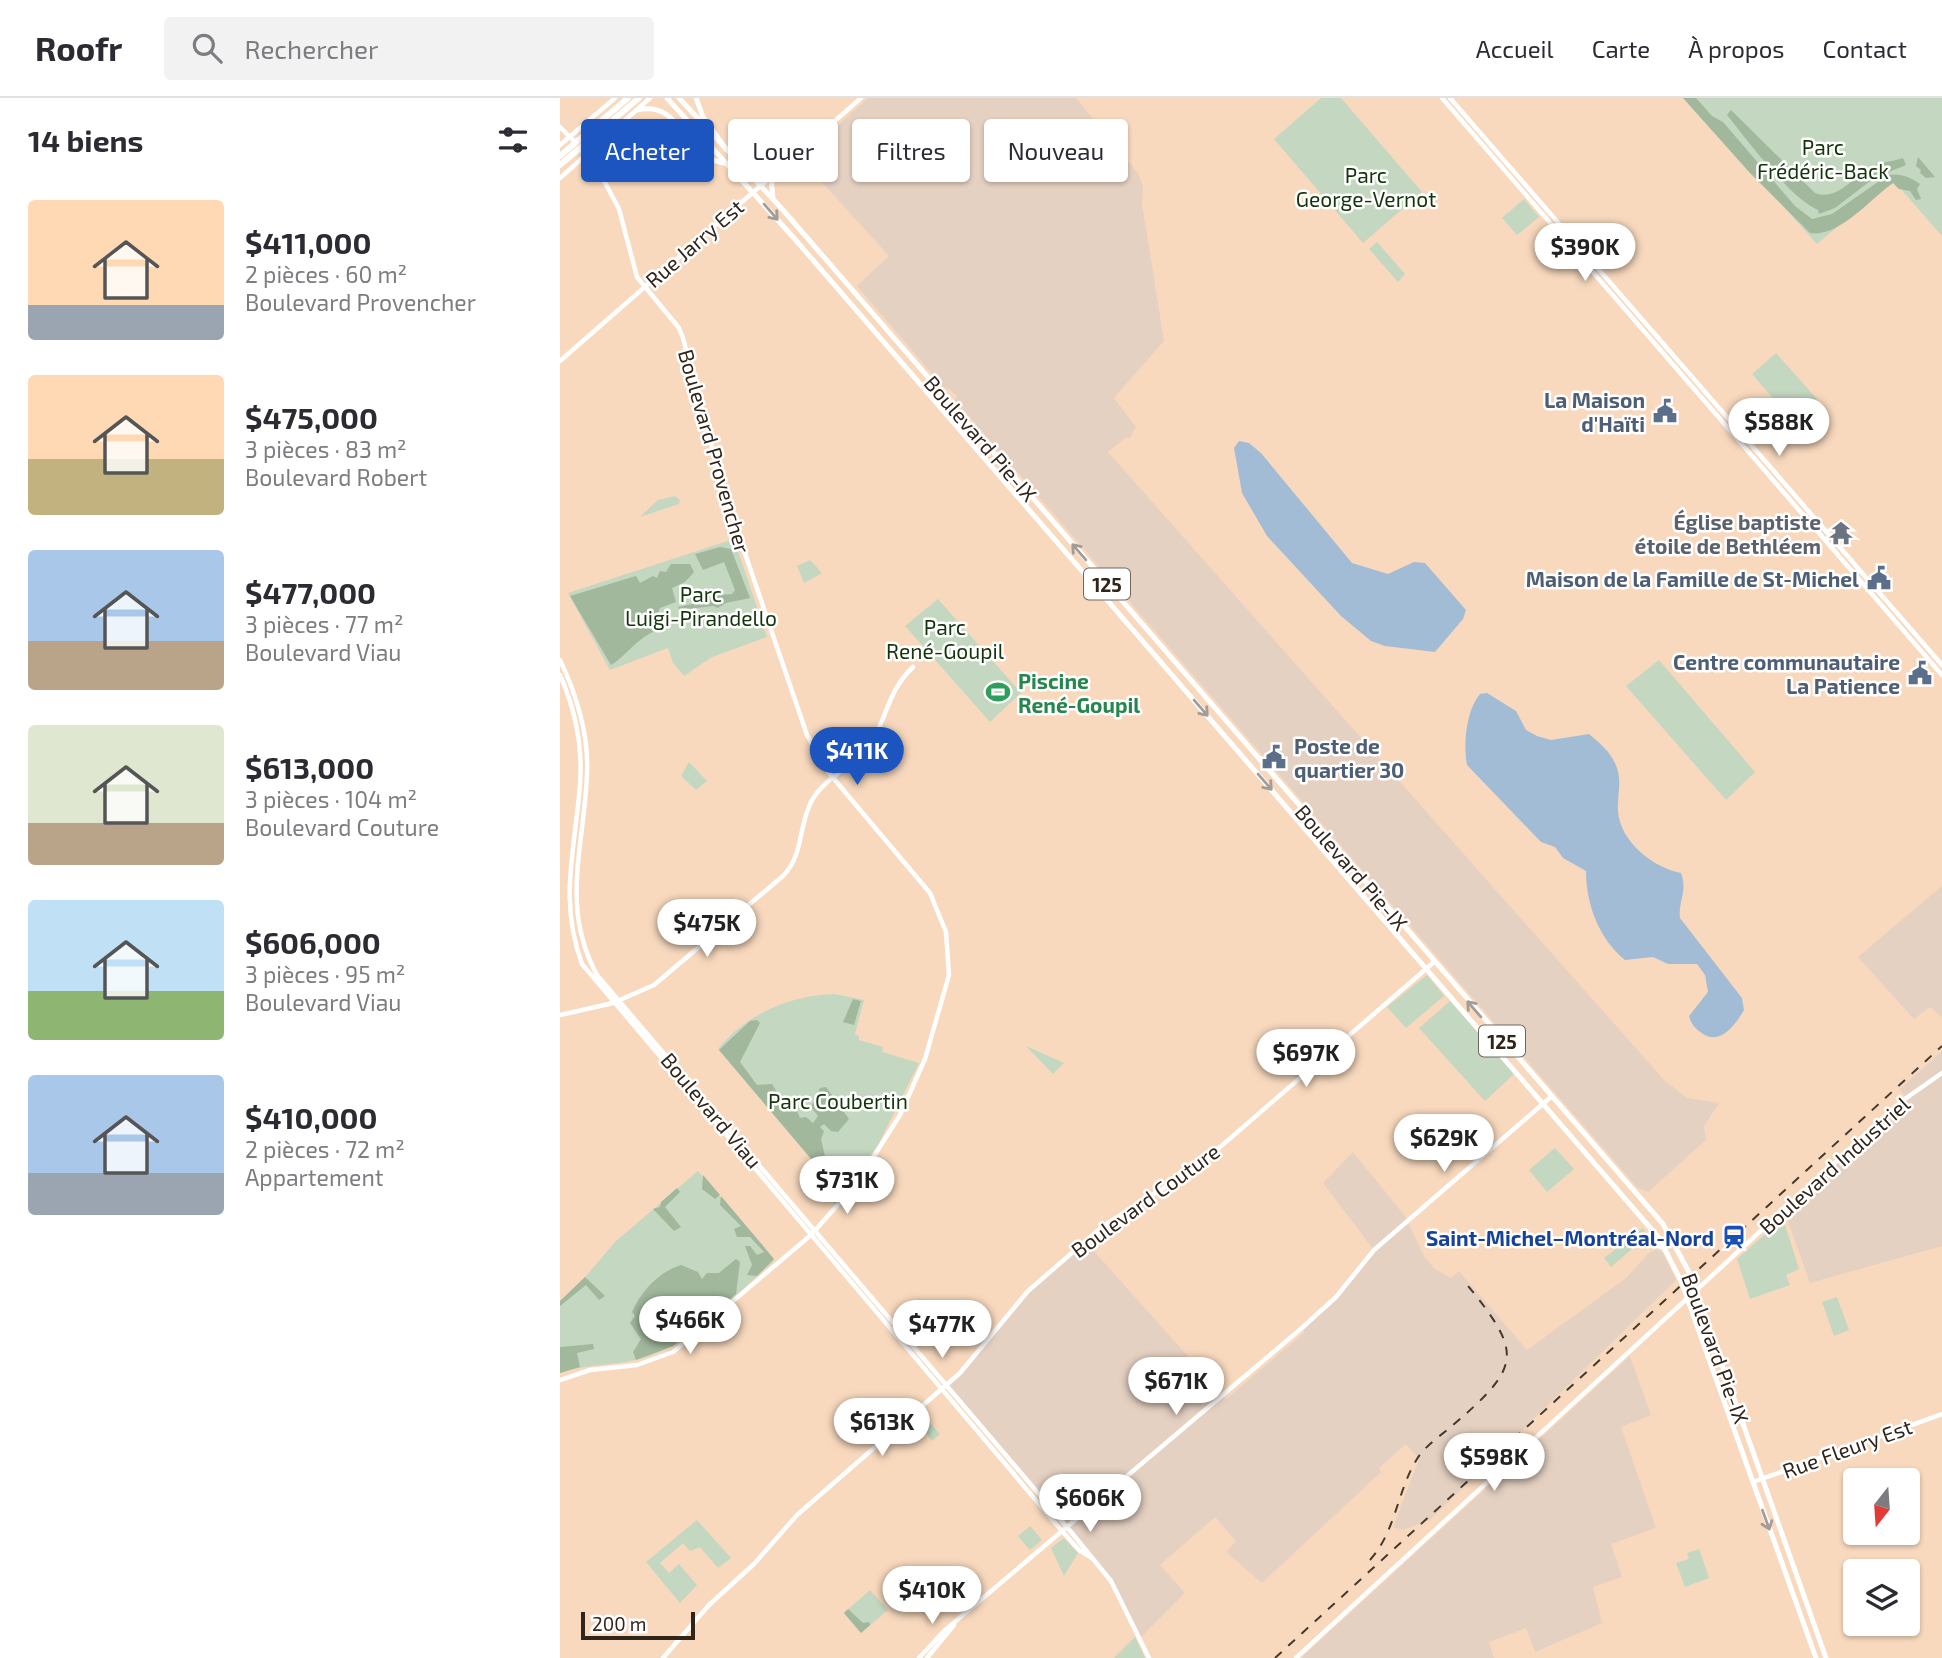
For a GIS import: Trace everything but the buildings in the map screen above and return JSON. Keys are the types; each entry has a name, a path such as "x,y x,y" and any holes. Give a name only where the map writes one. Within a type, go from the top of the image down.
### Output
{"highway":[{"path":"560,156 628,98"},
{"path":"560,165 639,98"}],"main road":[{"name":"Boulevard Pie-IX","path":"667,98 752,191 1544,1104 1665,1248 1688,1298 1816,1658"},
{"name":"Boulevard Pie-IX","path":"678,98 773,199 1663,1224 1682,1255 1696,1291 1826,1658"},
{"path":"696,98 703,117 727,152"},
{"path":"637,110 654,106 663,110 704,156 724,163"},
{"path":"772,182 773,199"},
{"path":"1650,1244 1665,1248"}],"street":[{"path":"560,145 615,98"},
{"path":"626,119 650,98"},
{"name":"Rue Jarry Est","path":"837,119 861,98"},
{"path":"1442,98 1942,675"},
{"path":"1450,98 1942,665"},
{"path":"560,127 571,138"},
{"path":"560,178 581,156"},
{"name":"Boulevard Provencher","path":"560,1380 590,1370 637,1365 673,1352 813,1233 849,1193 886,1140 915,1085 939,1017 947,984 949,951 936,904 920,879 833,777 811,744 723,489 683,338 679,328 634,271 619,209 605,182"},
{"name":"Rue Jarry Est","path":"560,361 764,182"},
{"name":"Boulevard Viau","path":"560,660 580,713 587,765 570,892 572,921 584,955 1079,1550 1093,1558 1114,1585 1149,1658"},
{"path":"560,1015 620,1001 645,990 669,974 788,872 802,844 810,804 833,777 867,748 896,684 913,667"},
{"name":"Boulevard Viau","path":"560,675 577,727 581,768 564,892 565,918 572,943 582,964 613,1003 813,1233"},
{"name":"Boulevard Couture","path":"663,1658 709,1605 754,1564 797,1515 944,1388 969,1364 1016,1303 1070,1254 1119,1215 1183,1178 1434,962"},
{"name":"Boulevard Industriel","path":"1296,1658 1902,1101 1942,1073"},
{"path":"927,1658 955,1625 1301,1328 1336,1297 1374,1250 1553,1096"},
{"name":"Rue Fleury Est","path":"1753,1482 1942,1414"},
{"path":"919,1658 944,1631 955,1625"}],"shaded area":[{"path":"868,98 1076,98 1093,119 984,119 984,182 1128,182 1128,161 1138,173 1143,186 1142,204 1164,341 1114,398 1136,427 1130,438 1125,438 1108,452 1664,1080 1687,1098 1719,1103 1704,1126 1706,1140 1648,1192 1638,1188 955,400 957,396 949,389 946,390 857,286 889,256 822,182 838,182 838,125"},
{"path":"1942,886 1942,1017 1930,1007 1914,1019 1858,957"},
{"path":"1942,1051 1942,1246 1810,1283 1784,1210 1905,1097 1900,1089"},
{"path":"1353,1152 1405,1216 1425,1258 1435,1269 1451,1278 1459,1271 1527,1350 1626,1278 1649,1253 1657,1249 1663,1253 1676,1280 1430,1520 1403,1530 1393,1527 1419,1459 1406,1444 1379,1468 1381,1472 1262,1583 1226,1552 1236,1541 1215,1517 1160,1565 1185,1593 1140,1638 1114,1585 947,1386 1028,1291 1085,1241 1226,1399 1304,1333 1303,1327 1319,1313 1374,1250 1323,1183"},
{"path":"1630,1356 1651,1415 1621,1427 1656,1528 1611,1544 1622,1577 1593,1587 1602,1623 1535,1652 1526,1628 1489,1642 1494,1658 1301,1658"}],"green space":[{"name":"Parc George-Vernot","path":"1321,98 1341,98 1422,192 1363,243 1274,139"},
{"path":"1683,98 1696,98 1712,116 1723,122 1795,206 1812,219 1832,214 1888,175 1905,176 1920,184 1917,189 1921,199 1916,200 1910,191 1899,189 1893,183 1843,223 1821,233 1810,233 1750,173"},
{"name":"Parc Frédéric-Back","path":"1686,98 1942,98 1942,236 1893,180 1817,244"},
{"path":"1731,110 1815,193 1831,194 1878,164 1903,158 1906,165 1874,178 1835,208 1819,214 1818,210 1782,182 1727,115"},
{"path":"1918,157 1935,177 1926,178 1920,173 1921,170 1916,166"},
{"path":"1524,199 1539,217 1517,235 1502,218"},
{"name":"Parc George-Vernot","path":"1377,242 1405,274 1398,282 1369,249"},
{"path":"1776,353 1817,399 1792,420 1752,374"},
{"path":"675,496 680,500 679,504 640,517 658,500"},
{"name":"Parc Luigi-Pirandello","path":"734,539 767,637 712,657 684,676 673,663 668,648 610,670 568,593"},
{"path":"720,547 731,549 750,598 726,603 718,608 713,606 680,610 678,607 697,603 699,597 732,594 735,590 724,562 703,570 695,554"},
{"path":"810,560 822,573 804,583 797,566"},
{"path":"671,564 690,564 694,572 685,582 672,588 676,602 660,608 657,616 664,622 662,630 641,639 611,665 570,596 636,576 640,583 653,576 657,578 660,571 666,572"},
{"name":"Parc René-Goupil","path":"938,599 1021,693 990,722 905,626"},
{"path":"1659,660 1755,772 1726,800 1626,686"},
{"path":"689,762 707,781 696,790 681,776"},
{"path":"1427,975 1444,996 1406,1028 1387,1007"},
{"name":"Parc Coubertin","path":"835,994 864,1000 855,1034 859,1036 859,1040 883,1047 882,1052 919,1063 878,1145 842,1193 718,1049 742,1026 770,1009 802,998"},
{"path":"853,999 861,1001 854,1025 843,1022"},
{"path":"1450,1001 1514,1074 1485,1101 1419,1028"},
{"path":"757,1020 760,1023 740,1062 757,1085 772,1084 782,1100 794,1103 800,1118 806,1117 813,1123 818,1116 811,1107 820,1088 826,1087 849,1119 838,1132 831,1131 824,1124 820,1127 824,1131 821,1139 828,1169 854,1180 843,1192 839,1192 719,1050 750,1021"},
{"path":"1026,1046 1064,1063 1053,1074"},
{"path":"1555,1148 1574,1169 1547,1192 1529,1170"},
{"path":"698,1171 774,1259 773,1262 699,1328 666,1349 639,1359 560,1373 560,1301 575,1289 615,1242"},
{"path":"703,1175 720,1195 715,1199 702,1189"},
{"path":"824,1181 842,1202 837,1207 818,1186"},
{"path":"677,1188 680,1192 665,1207 681,1227 674,1231 653,1209 660,1207 661,1202"},
{"path":"721,1196 774,1259 757,1276 747,1275 752,1265 745,1246 750,1246 757,1255 764,1252 750,1237 737,1237 734,1229 741,1226 720,1205"},
{"path":"1780,1221 1785,1225 1799,1269 1786,1275 1790,1285 1750,1299 1737,1259"},
{"path":"1643,1228 1647,1236 1611,1267 1604,1258"},
{"path":"736,1259 740,1262 736,1294 673,1346 636,1360 633,1352 641,1339 630,1323 635,1316 632,1312 651,1284 665,1272 681,1265 698,1272 702,1279 707,1273 719,1273"},
{"path":"585,1277 605,1296 599,1300 586,1285 560,1306 560,1301"},
{"path":"1837,1297 1849,1330 1834,1336 1822,1302"},
{"path":"593,1344 594,1349 577,1353 580,1367 560,1373 560,1347"},
{"path":"922,1413 940,1434 932,1441 916,1421"},
{"path":"697,1520 731,1558 718,1568 700,1547 690,1551 683,1543 660,1563 669,1573 679,1564 697,1585 680,1603 646,1562"},
{"path":"1030,1526 1042,1540 1030,1550 1018,1536"},
{"path":"1064,1538 1078,1553 1064,1576 1051,1548"},
{"path":"1699,1549 1709,1578 1685,1587 1676,1563 1689,1559 1687,1553"},
{"path":"870,1590 888,1610 861,1633 844,1613"},
{"path":"848,1609 863,1623 869,1622 870,1625 861,1633 844,1613"},
{"path":"1135,1637 1145,1658 1114,1658"}],"water":[{"path":"1239,441 1249,443 1261,453 1352,563 1388,574 1414,562 1425,563 1466,610 1463,619 1435,652 1385,646 1371,641 1341,616 1267,536 1242,493 1234,448"},
{"path":"1487,693 1516,711 1526,730 1537,736 1551,740 1589,734 1609,753 1618,774 1618,811 1625,833 1640,852 1660,866 1681,873 1684,886 1680,918 1742,998 1744,1010 1725,1033 1706,1036 1695,1028 1691,1021 1689,1016 1708,992 1705,975 1697,964 1668,964 1653,957 1625,960 1608,942 1596,920 1588,896 1586,871 1563,858 1555,847 1541,842 1467,765 1465,747 1469,718 1480,694"}],"railway":[{"path":"1275,1658 1942,1046"},
{"path":"1370,1560 1386,1536 1410,1471 1420,1454 1475,1405 1503,1372 1507,1358 1505,1342 1497,1325 1464,1281"}],"place":[{"name":"La Maison d'Haïti","path":"1665,411"},
{"name":"Église baptiste étoile de Bethléem","path":"1841,533"},
{"name":"Maison de la Famille de St-Michel","path":"1879,578"},
{"name":"Centre communautaire La Patience","path":"1920,673"},
{"name":"Piscine René-Goupil","path":"998,692"},
{"name":"Poste de quartier 30","path":"1274,757"},
{"name":"Saint-Michel–Montréal-Nord","path":"1734,1237"}]}
